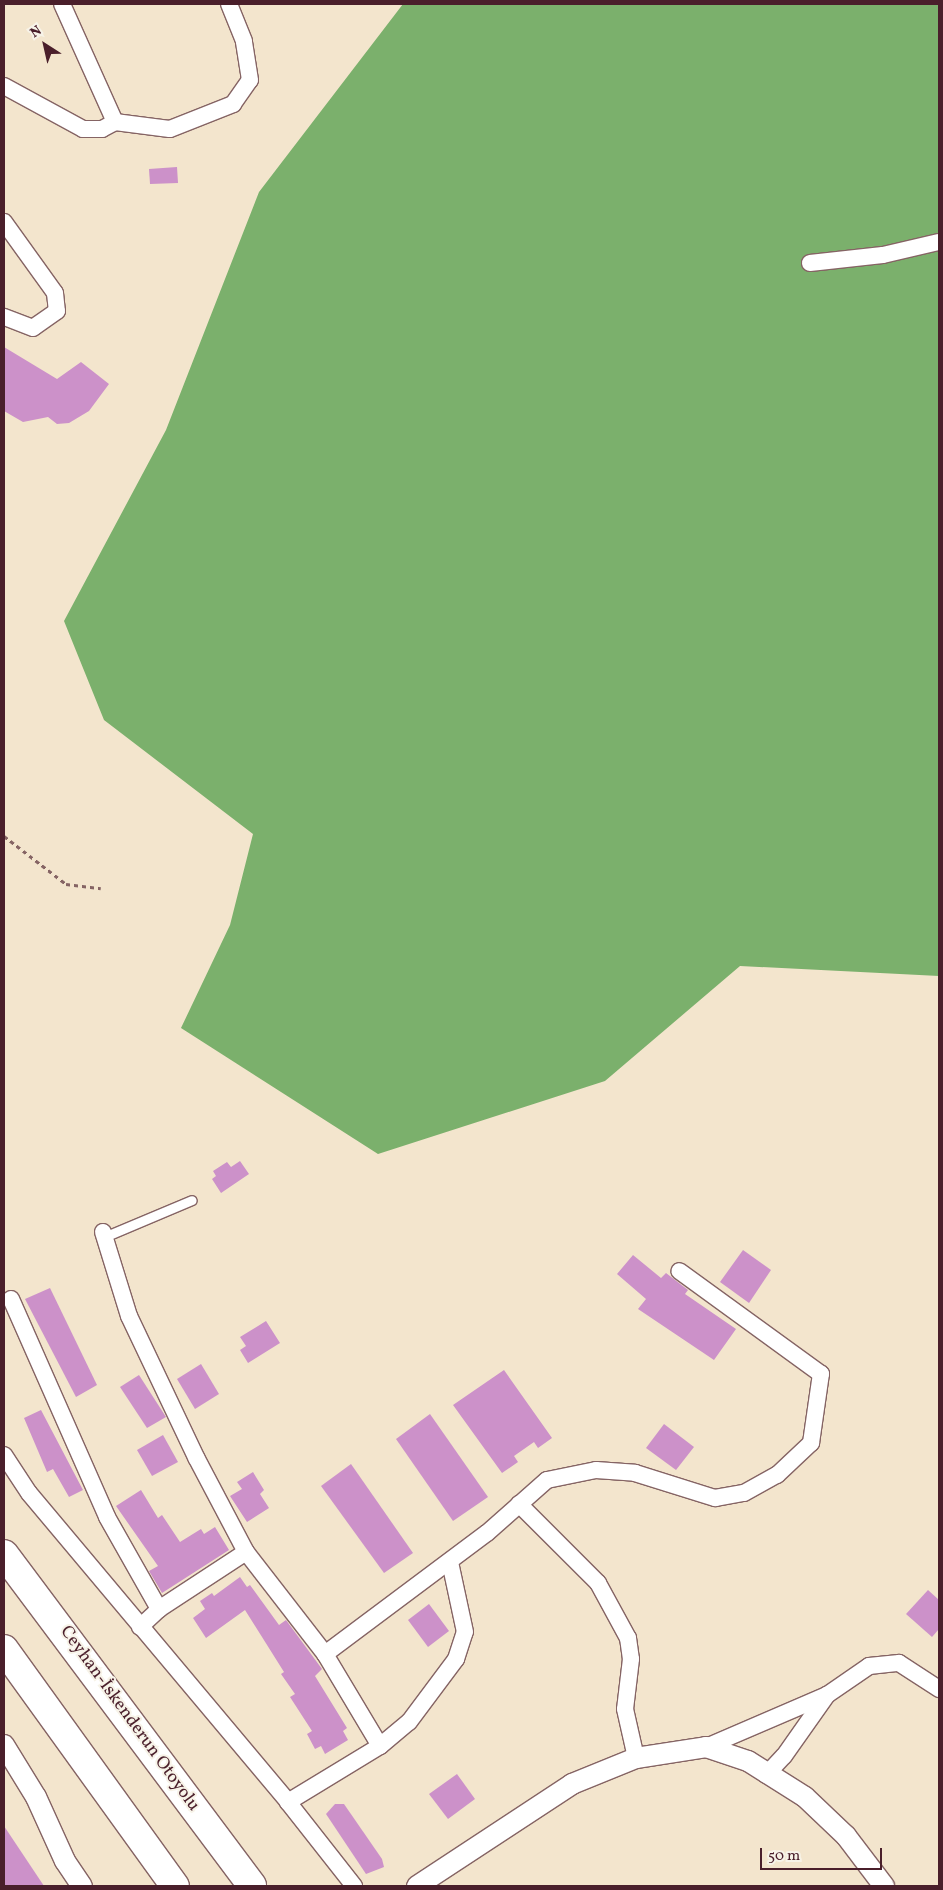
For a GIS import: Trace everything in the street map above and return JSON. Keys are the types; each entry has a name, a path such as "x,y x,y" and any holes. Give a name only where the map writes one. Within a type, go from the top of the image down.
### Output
{"highway":[{"name":"Ceyhan-İskenderun Otoyolu","path":"4,1554 252,1886"},
{"path":"4,1649 176,1886"}],"street":[{"path":"62,4 115,122"},
{"path":"4,86 83,129 102,129 115,122 170,129 233,104 250,80 244,41 230,4"},
{"path":"4,222 55,293 57,312 33,328 4,317"},
{"path":"810,263 883,255 939,242"},
{"path":"104,1234 129,1316 197,1459 246,1552 325,1654 380,1746"},
{"path":"325,1654 450,1562 547,1480 596,1470 635,1473 715,1498 744,1494 777,1475 810,1442 821,1374 679,1271"},
{"path":"11,1299 108,1517 159,1609"},
{"path":"4,1454 29,1493 288,1802 354,1886"},
{"path":"519,1504 598,1583 628,1638 631,1659 625,1709 636,1758"},
{"path":"140,1627 159,1609 246,1552"},
{"path":"288,1802 380,1746 409,1722 456,1659 465,1632 450,1562"},
{"path":"417,1886 572,1784 636,1758 706,1747 827,1695 869,1666 899,1664 939,1689"},
{"path":"766,1775 784,1756 827,1695"},
{"path":"4,1746 36,1797 65,1861 82,1886"},
{"path":"706,1747 748,1761 766,1775 812,1804 846,1836 884,1886"}],"lane":[{"path":"104,1234 192,1200"}],"path":[{"path":"4,836 66,884 102,888"}],"green space":[{"path":"403,4 939,4 939,976 740,966 605,1081 378,1154 181,1028 230,925 253,834 104,720 64,621 166,430 259,192"}],"building":[{"path":"177,167 178,183 150,184 149,169"},
{"path":"4,347 57,379 81,362 109,384 89,411 69,423 57,424 48,417 23,422 4,411"},
{"path":"240,1161 249,1174 221,1193 212,1179 216,1176 213,1171 227,1162 231,1167"},
{"path":"743,1250 771,1270 749,1303 720,1282"},
{"path":"633,1255 661,1278 666,1273 688,1290 685,1294 736,1329 714,1360 638,1309 646,1299 617,1274"},
{"path":"50,1288 97,1385 76,1397 25,1299"},
{"path":"266,1321 280,1343 248,1363 240,1350 246,1346 240,1337"},
{"path":"201,1364 219,1394 195,1409 177,1379"},
{"path":"504,1370 552,1438 538,1448 534,1442 514,1456 518,1462 502,1473 453,1405"},
{"path":"139,1375 166,1417 147,1428 120,1387"},
{"path":"41,1410 83,1490 69,1497 53,1469 47,1472 24,1418"},
{"path":"430,1414 488,1497 453,1521 396,1439"},
{"path":"664,1424 694,1447 676,1470 646,1448"},
{"path":"163,1435 178,1462 152,1476 137,1450"},
{"path":"351,1464 413,1553 384,1573 321,1486"},
{"path":"253,1472 264,1490 260,1494 269,1508 247,1522 230,1496 242,1489 237,1482"},
{"path":"141,1490 158,1518 162,1515 180,1542 201,1529 204,1534 215,1527 229,1550 162,1593 149,1571 158,1566 116,1506"},
{"path":"240,1577 247,1587 250,1585 279,1625 286,1620 322,1669 315,1676 347,1728 343,1731 348,1740 325,1754 321,1746 315,1749 307,1734 312,1731 290,1697 295,1694 281,1674 284,1672 245,1610 206,1638 193,1618 205,1609 200,1601 212,1593 214,1596"},
{"path":"928,1590 939,1600 939,1629 932,1637 906,1614"},
{"path":"429,1604 449,1631 428,1647 408,1620"},
{"path":"457,1774 475,1799 448,1819 429,1794"},
{"path":"335,1804 344,1804 382,1859 384,1867 366,1874 326,1814"},
{"path":"4,1826 44,1886 4,1886"}]}
